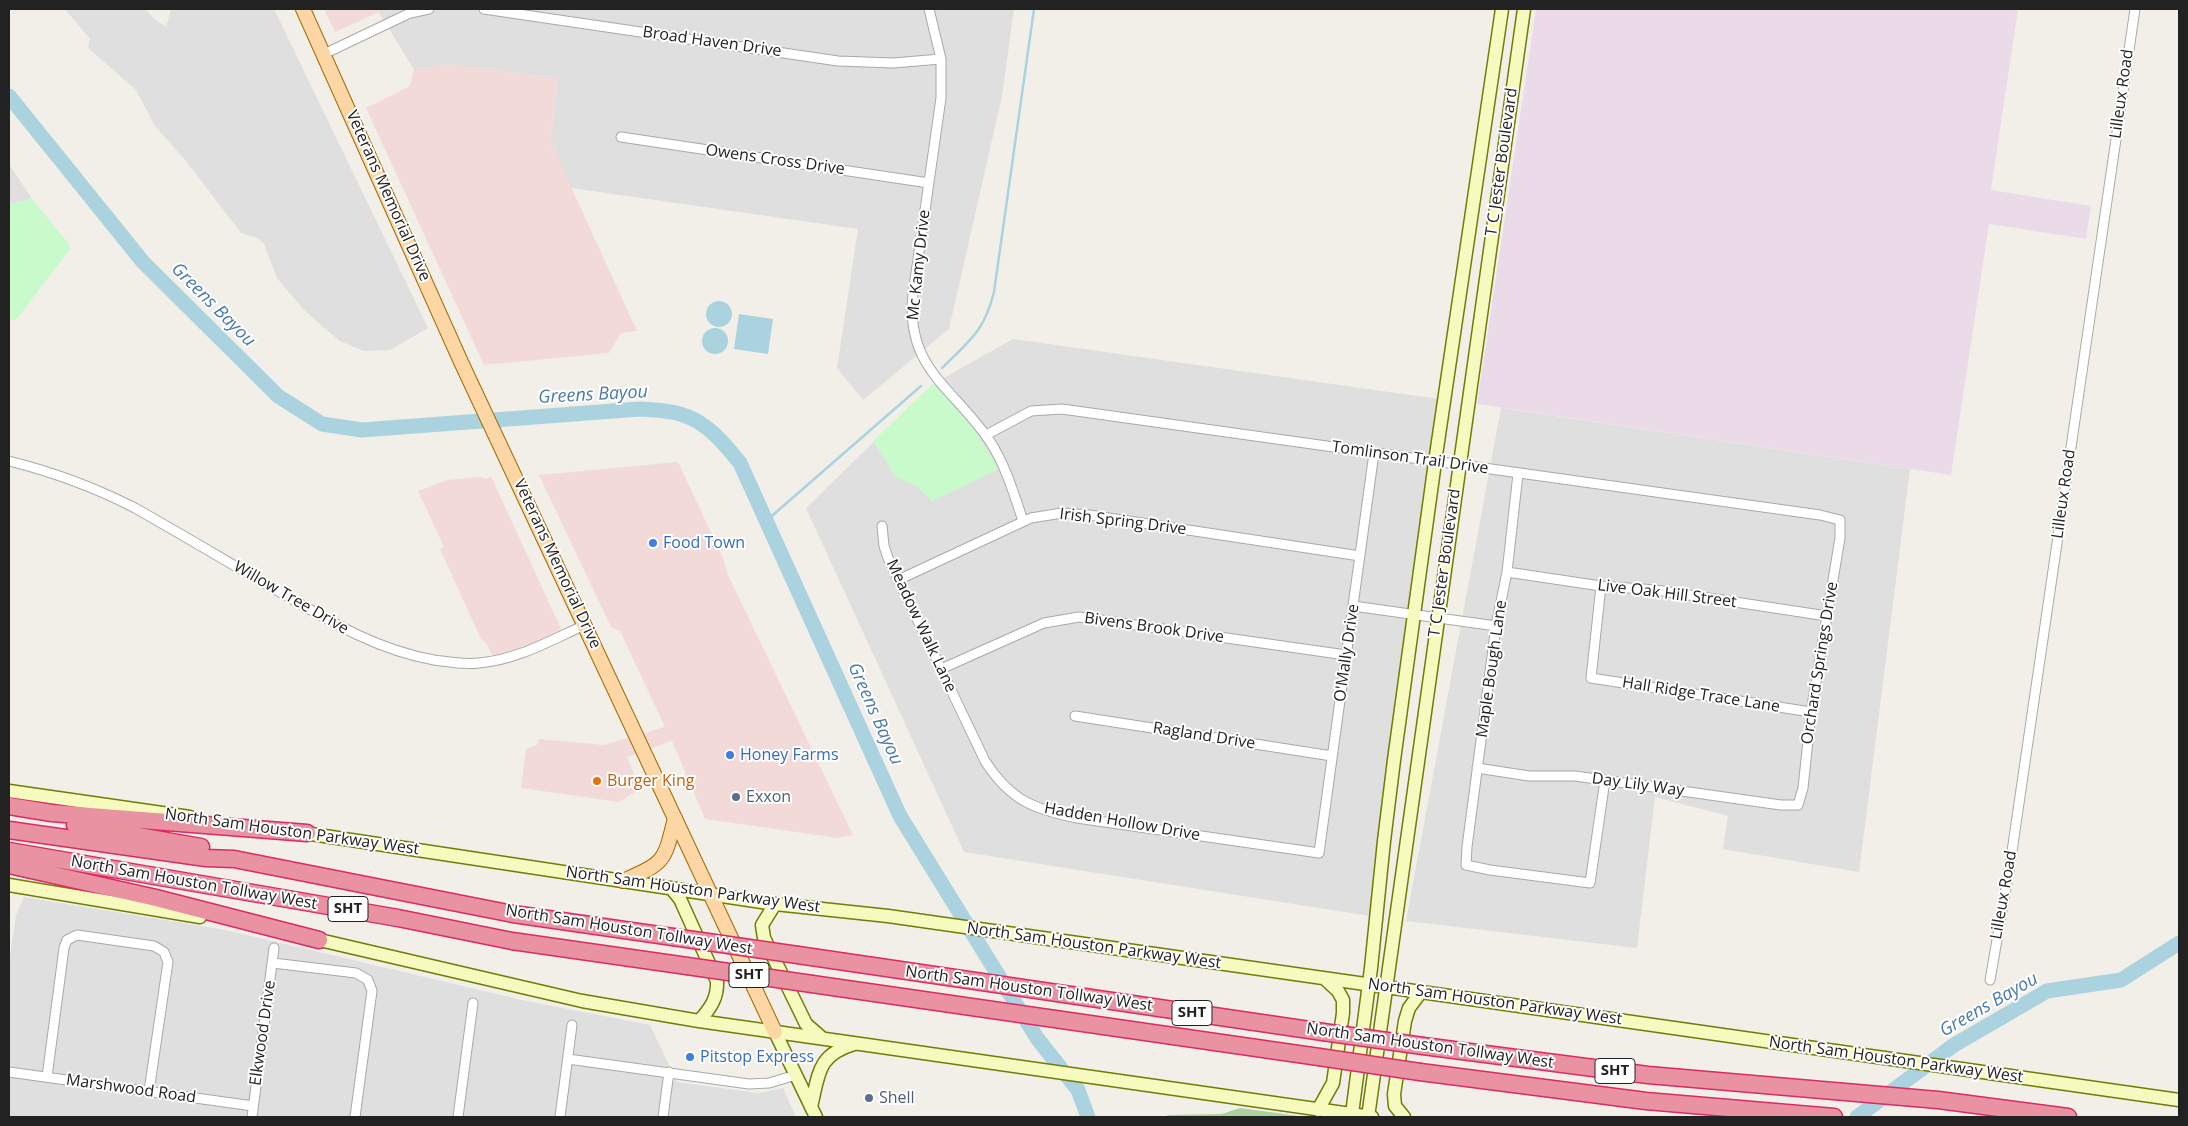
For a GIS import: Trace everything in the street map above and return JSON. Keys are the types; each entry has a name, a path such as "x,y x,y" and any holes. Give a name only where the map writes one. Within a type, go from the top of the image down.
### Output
{"highway":[{"path":"9,806 52,813 307,833"},
{"name":"North Sam Houston Tollway West","path":"9,814 205,848 234,859"},
{"name":"North Sam Houston Tollway West","path":"9,830 206,858 234,859 513,914 1423,1046 1648,1075 1938,1100 2068,1117"},
{"name":"North Sam Houston Tollway West","path":"9,851 389,916 512,941 1420,1072 1646,1101 1834,1117"},
{"path":"9,866 156,898 319,940"}],"main road":[{"name":"Veterans Memorial Drive","path":"303,9 505,454 813,1112"},
{"name":"T C Jester Boulevard","path":"1352,1114 1369,984 1394,760 1435,462 1502,9"},
{"name":"T C Jester Boulevard","path":"1368,1117 1416,763 1524,9"},
{"path":"1499,33 1520,36"},
{"path":"1470,224 1493,228"},
{"path":"1394,760 1416,763"},
{"name":"North Sam Houston Parkway West","path":"9,791 307,833 775,904 888,916 2179,1100"},
{"path":"623,881 653,867 662,860 675,818"},
{"path":"9,885 164,910 319,940 572,999 699,1021 1372,1117"},
{"path":"671,888 680,899 717,982 718,993 710,1009 699,1021"},
{"path":"775,904 762,925 764,938 806,1024 816,1035 823,1038"},
{"path":"1318,1110 1332,1083 1343,1013 1343,1000 1338,991 1324,978"},
{"path":"1404,1117 1395,1106 1394,1094 1405,1021 1409,1008 1421,992"},
{"path":"813,1112 819,1072 826,1059 838,1049 857,1043"}],"street":[{"path":"324,54 410,13 429,9"},
{"name":"Broad Haven Drive","path":"484,9 838,61 893,63 941,59"},
{"name":"Mc Kamy Drive","path":"929,9 941,59 941,98 913,294 911,317 913,332 924,360 933,374 986,435 1002,464 1023,521"},
{"name":"Lilleux Road","path":"1990,980 2012,849 2135,9"},
{"name":"Owens Cross Drive","path":"621,137 929,183"},
{"name":"Tomlinson Trail Drive","path":"986,435 1031,411 1062,409 1518,474 1666,493 1820,515 1840,520"},
{"name":"O'Mally Drive","path":"1319,853 1374,453"},
{"name":"Willow Tree Drive","path":"9,460 63,476 100,490 135,508 341,628 387,648 418,657 479,664 503,660 522,654 585,625"},
{"name":"Maple Bough Lane","path":"1518,474 1507,572 1496,626 1466,865 1490,870 1590,883 1605,780"},
{"name":"Irish Spring Drive","path":"898,580 1023,521 1045,514 1082,514 1360,556"},
{"name":"Orchard Springs Drive","path":"1798,806 1803,788 1811,712 1840,538 1840,520"},
{"name":"Meadow Walk Lane","path":"882,526 884,546 898,580 967,724"},
{"name":"Live Oak Hill Street","path":"1507,572 1601,586 1656,590 1827,616"},
{"name":"Hall Ridge Trace Lane","path":"1601,586 1591,678 1811,712"},
{"path":"1353,606 1496,626"},
{"name":"Bivens Brook Drive","path":"941,669 1036,626 1056,620 1079,617 1346,655"},
{"name":"Ragland Drive","path":"1075,716 1332,756"},
{"name":"Hadden Hollow Drive","path":"967,724 985,761 1001,784 1020,800 1043,810 1087,819 1319,853"},
{"name":"Day Lily Way","path":"1477,768 1529,776 1575,776 1781,806 1798,806"},
{"path":"47,1077 64,948 67,940 78,935 154,946 164,952 168,962 149,1092"},
{"name":"Elkwood Drive","path":"252,1117 274,948"},
{"path":"272,963 356,974 368,980 372,991 356,1117"},
{"path":"458,1117 473,1004"},
{"path":"560,1117 572,1025"},
{"path":"568,1058 749,1084 769,1083 796,1075"},
{"name":"Marshwood Road","path":"9,1072 254,1106"},
{"path":"663,1117 669,1072"}],"shaded area":[{"path":"65,9 145,9 158,22 166,26 171,10 174,9 274,9 428,328 390,350 364,351 340,341 323,327 303,309 277,278 264,244 257,238 241,233 186,161 155,126 136,90 88,48 90,39"},
{"path":"324,9 377,9 379,12 335,32"},
{"path":"377,9 1014,9 1002,96 949,329 863,400 837,368 858,229 571,188 550,141 558,79 449,64 414,70"},
{"path":"1536,9 2018,9 1991,190 2091,206 2086,239 1989,224 1951,475 1477,404"},
{"path":"449,64 558,79 550,141 637,331 621,333 609,353 484,365 366,108 410,86 414,70"},
{"path":"9,164 32,199 9,204"},
{"path":"1013,339 1439,399 1370,916 964,852 806,508 933,384"},
{"path":"1501,408 1910,469 1859,872 1723,849 1728,816 1655,797 1637,948 1406,921"},
{"path":"678,462 723,558 728,575 853,835 837,838 705,819 672,741 627,757 640,789 619,802 521,788 526,749 537,745 539,739 604,745 665,727 620,631 611,627 539,475"},
{"path":"491,476 562,631 513,653 492,656 487,644 481,639 440,549 444,547 418,491 447,480 482,477 485,479"},
{"path":"24,897 226,930 522,1000 650,1025 677,1082 758,1093 783,1088 796,1117 9,1117 9,963 16,915"}],"green space":[{"path":"32,199 69,244 70,249 16,320 9,319 9,204"},
{"path":"933,384 969,421 999,469 932,501 917,487 896,477 873,441"},
{"path":"1240,1108 1306,1117 1162,1117 1169,1115 1222,1114"}],"water":[{"path":"719,301 728,305 732,314 728,323 719,327 710,323 706,314 710,305"},
{"path":"739,314 773,319 768,354 734,349"},
{"path":"715,328 724,332 728,341 724,350 715,354 706,350 702,341 706,332"}],"waterway":[{"path":"942,368 981,326 994,292 1034,9"},
{"name":"Greens Bayou","path":"9,96 143,262 278,396 322,424 362,430 640,409 665,411 689,417 714,434 740,463 900,816 1037,1038 1078,1090 1088,1117"},
{"path":"766,521 921,386"},
{"name":"Greens Bayou","path":"1857,1117 1954,1045 2047,991 2121,980 2179,943"}],"place":[{"name":"Food Town","path":"653,543"},
{"name":"Honey Farms","path":"730,755"},
{"name":"Burger King","path":"597,781"},
{"name":"Exxon","path":"736,797"},
{"name":"Pitstop Express","path":"690,1057"},
{"name":"Shell","path":"869,1098"}]}
